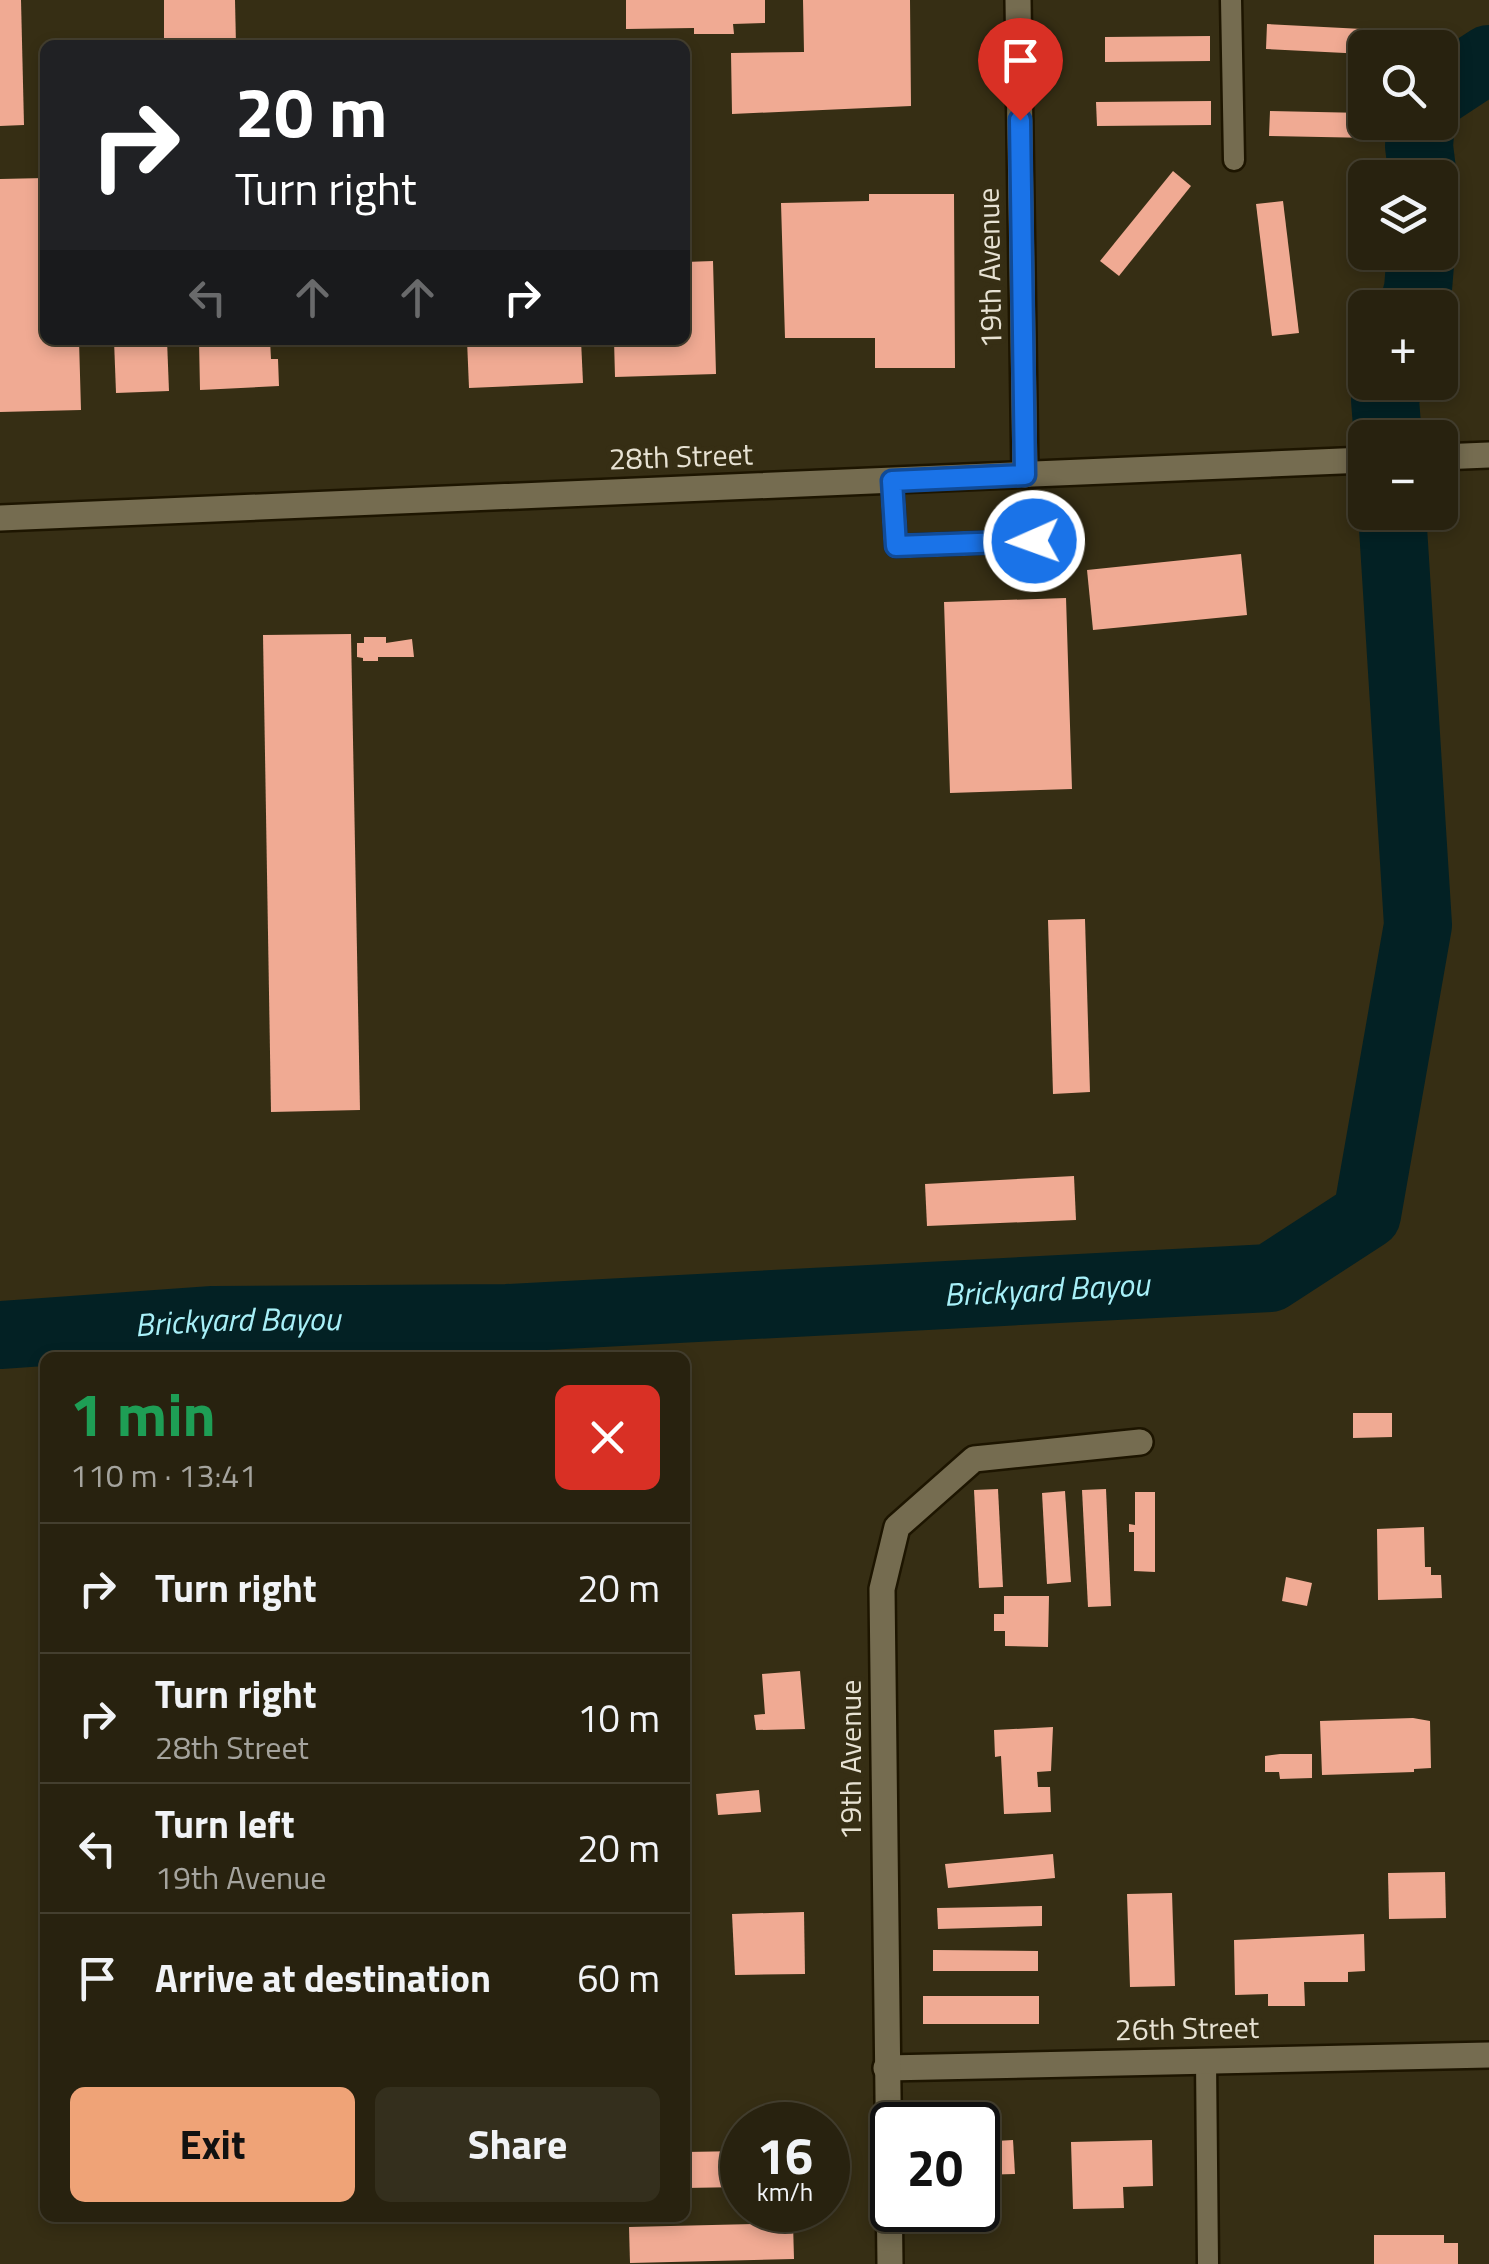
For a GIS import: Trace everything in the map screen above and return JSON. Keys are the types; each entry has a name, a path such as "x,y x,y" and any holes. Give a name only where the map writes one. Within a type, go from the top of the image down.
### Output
{"street":[{"name":"19th Avenue","path":"1018,0 1025,475"},
{"path":"1458,456 1489,455"},
{"name":"28th Street","path":"0,518 1348,461"},
{"name":"19th Avenue","path":"890,2264 882,1590 897,1527 974,1459 1140,1442"},
{"name":"26th Street","path":"886,2068 1489,2055"}],"lane":[{"path":"1231,0 1234,160"},
{"path":"892,481 896,546 1034,541"},
{"path":"1206,2061 1208,2264"}],"building":[{"path":"0,0 21,0 24,125 0,126"},
{"path":"164,0 235,0 236,40 164,40"},
{"path":"626,0 765,0 765,23 733,24 734,34 694,34 694,28 626,29"},
{"path":"803,0 910,0 911,106 732,114 731,53 804,52"},
{"path":"1267,24 1382,30 1348,30 1348,53 1266,49"},
{"path":"1210,36 1210,61 1105,62 1105,37"},
{"path":"1211,101 1211,125 1097,126 1096,102"},
{"path":"1270,111 1348,113 1348,138 1269,136"},
{"path":"1173,171 1191,186 1119,276 1100,261"},
{"path":"40,178 40,345 79,345 81,410 0,412 0,179"},
{"path":"869,194 954,194 955,368 875,368 875,338 785,338 781,203 869,201"},
{"path":"1283,201 1299,333 1272,336 1256,204"},
{"path":"713,261 716,374 615,377 614,345 690,345 690,262"},
{"path":"114,345 167,345 169,391 116,393"},
{"path":"199,345 270,345 271,359 278,359 279,386 200,390"},
{"path":"467,345 581,345 583,383 469,388"},
{"path":"1241,554 1247,615 1093,630 1087,570"},
{"path":"1066,598 1072,789 950,793 944,602"},
{"path":"351,634 360,1110 271,1112 263,635"},
{"path":"364,637 386,637 386,643 412,639 414,657 363,661 357,657 357,643 364,643"},
{"path":"1085,919 1090,1092 1053,1094 1048,920"},
{"path":"1074,1176 1076,1220 927,1226 925,1184"},
{"path":"1353,1413 1392,1413 1392,1437 1353,1438"},
{"path":"998,1489 1003,1587 979,1588 974,1490"},
{"path":"1106,1489 1111,1606 1088,1607 1082,1490"},
{"path":"1065,1491 1071,1582 1047,1584 1042,1493"},
{"path":"1135,1492 1155,1492 1155,1572 1134,1571 1134,1532 1129,1532 1129,1524 1135,1525"},
{"path":"1424,1527 1425,1567 1431,1567 1431,1575 1441,1575 1442,1598 1378,1600 1377,1529"},
{"path":"1286,1577 1312,1583 1307,1606 1282,1601"},
{"path":"1004,1596 1049,1596 1048,1647 1005,1646 1005,1631 994,1631 994,1614 1004,1614"},
{"path":"800,1671 805,1729 756,1730 754,1715 765,1714 762,1674"},
{"path":"1320,1721 1430,1721 1431,1768 1322,1775"},
{"path":"1053,1727 1051,1771 1037,1772 1038,1787 1050,1787 1051,1812 1004,1814 1001,1756 995,1757 994,1730"},
{"path":"1312,1754 1312,1778 1280,1779 1279,1772 1265,1772 1265,1756"},
{"path":"759,1790 761,1812 718,1815 716,1794"},
{"path":"1053,1854 1055,1878 948,1888 945,1864"},
{"path":"1445,1872 1446,1918 1389,1919 1388,1873"},
{"path":"1172,1893 1175,1986 1130,1987 1127,1894"},
{"path":"1042,1906 1042,1926 938,1929 937,1908"},
{"path":"804,1912 805,1974 735,1975 732,1914"},
{"path":"1364,1934 1365,1971 1348,1972 1348,1982 1304,1982 1305,2006 1268,2006 1268,1994 1235,1995 1234,1940"},
{"path":"933,1950 1038,1951 1038,1971 933,1971"},
{"path":"923,1996 1039,1996 1039,2024 923,2024"},
{"path":"1013,2140 1015,2174 1000,2174 1000,2141"},
{"path":"1152,2140 1153,2186 1123,2187 1124,2208 1073,2209 1071,2142"},
{"path":"720,2151 720,2187 690,2188 690,2152"},
{"path":"720,2225 720,2232 793,2232 794,2259 630,2263 629,2227"},
{"path":"1374,2235 1444,2235 1444,2243 1458,2243 1458,2264 1374,2264"}],"waterway":[{"name":"Brickyard Bayou","path":"1458,79 1489,59"},
{"name":"Brickyard Bayou","path":"1420,140 1421,160"},
{"name":"Brickyard Bayou","path":"1418,290 1420,270"},
{"name":"Brickyard Bayou","path":"1385,400 1387,420"},
{"name":"Brickyard Bayou","path":"0,1335 213,1320 507,1318 1270,1278 1367,1215 1418,925 1393,530"}],"route":[{"path":"1020,120 1025,475 892,481 896,546 1034,541"}]}
